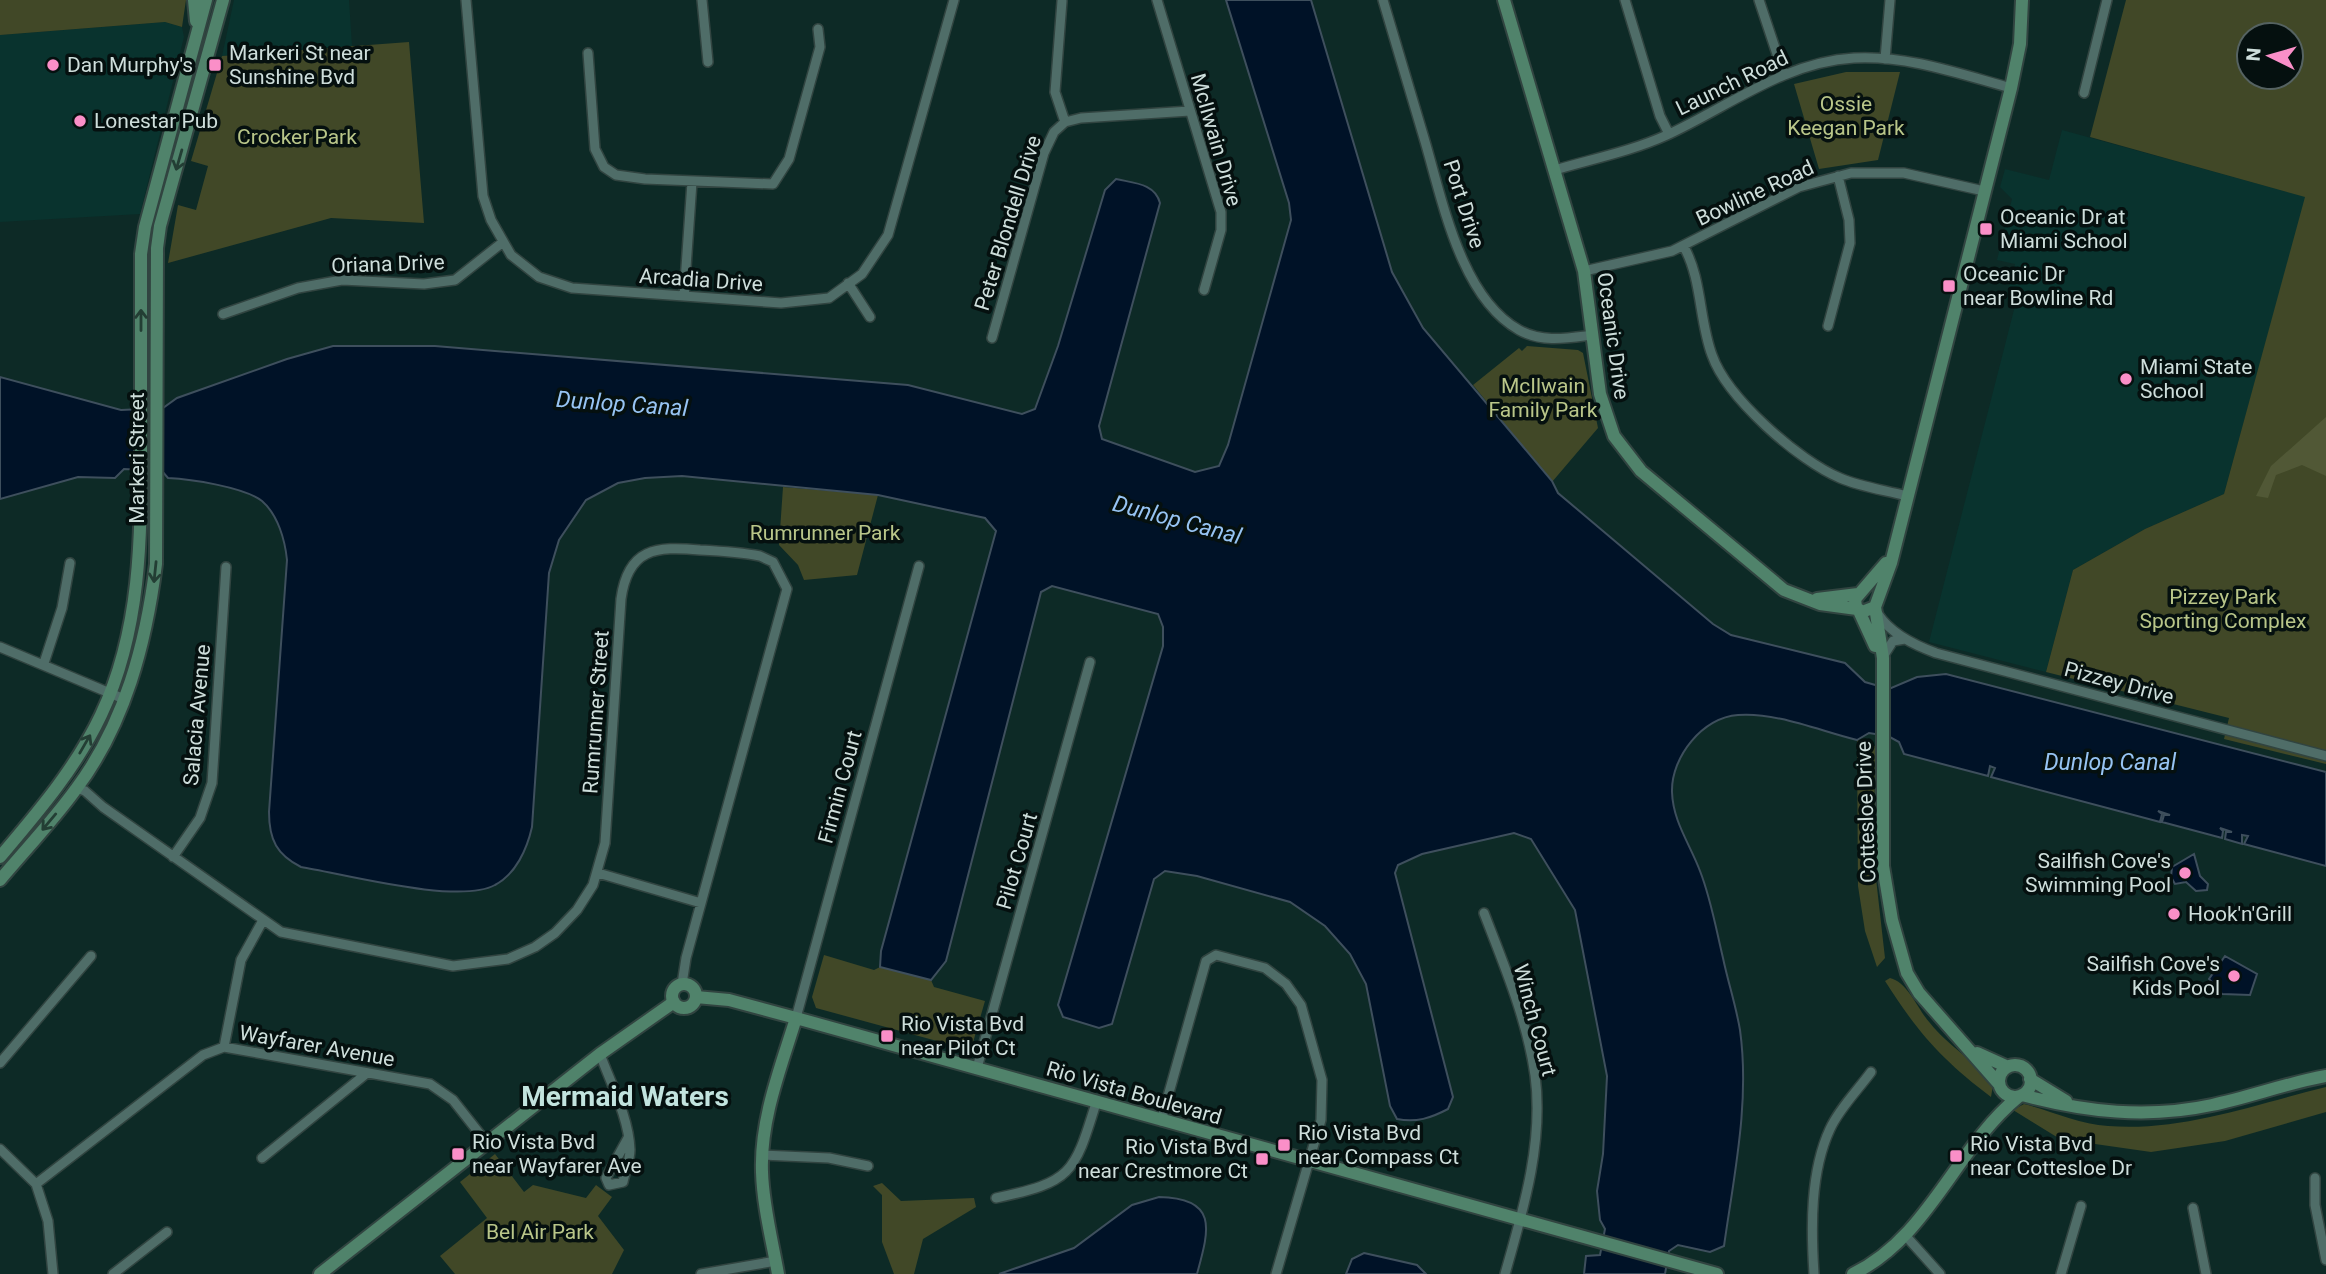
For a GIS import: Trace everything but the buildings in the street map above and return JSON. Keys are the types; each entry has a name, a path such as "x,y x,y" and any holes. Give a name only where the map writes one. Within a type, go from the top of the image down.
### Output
{"street":[{"path":"194,0 197,36"},
{"name":"Markeri Street","path":"0,857 64,778 100,718 111,691 134,613 141,503 141,254 145,227 206,0"},
{"name":"Markeri Street","path":"0,880 77,789 116,721 150,613 156,564 157,248 160,226 223,0"},
{"name":"Arcadia Drive","path":"466,0 483,196 491,220 511,255 539,277 572,288 781,303 829,298 862,274 888,236 954,0"},
{"path":"702,0 708,62"},
{"name":"McIIwain Drive","path":"1157,0 1222,212 1221,230 1204,290"},
{"name":"Port Drive","path":"1383,0 1451,229 1472,276 1499,314 1521,331 1548,339 1592,335"},
{"name":"Oceanic Drive","path":"1504,0 1584,271 1602,407 1614,436 1627,456 1651,480 1776,584 1803,599 1858,610"},
{"path":"1625,0 1660,117 1669,134"},
{"path":"1759,0 1784,75"},
{"path":"1885,59 1890,0"},
{"path":"1895,547 1881,570 1859,593 1854,602 1858,610 1868,612 1875,604 1895,547 2011,88 2020,44 2022,0"},
{"path":"2084,93 2107,0"},
{"path":"1062,1 1055,92 1065,122"},
{"path":"588,52 595,149 604,167 616,175 692,182 773,184 783,173 820,47 818,29"},
{"name":"Launch Road","path":"1555,170 1669,134 1784,75 1833,61 1885,59 1923,65 2011,88"},
{"name":"Peter Blondell Drive","path":"992,338 1044,153 1054,132 1065,122 1081,118 1190,111"},
{"name":"Bowline Road","path":"1584,271 1660,255 1684,247 1787,193 1839,176 1872,172 1904,173 1984,191"},
{"path":"1828,326 1850,243 1849,220 1839,176"},
{"path":"684,296 692,182"},
{"name":"Oriana Drive","path":"223,314 298,288 342,280 424,284 455,280 503,242"},
{"path":"1684,247 1692,267 1712,354 1735,395 1821,468 1855,483 1907,496"},
{"path":"848,284 870,317"},
{"name":"Rumrunner Street","path":"64,778 262,922 281,932 313,941 453,967 508,960 536,947 555,933 576,910 598,873 605,843 624,579 634,562 646,553 664,548 760,556 773,562 787,589 701,904 682,984"},
{"path":"44,663 62,608 70,563"},
{"name":"Firmin Court","path":"796,1018 919,566"},
{"name":"Salacia Avenue","path":"173,857 200,818 212,783 226,568"},
{"path":"1803,599 1868,591 1875,604"},
{"name":"Pizzey Drive","path":"1875,604 1882,620 1905,639 1936,653 2326,756"},
{"name":"Cottesloe Drive","path":"1875,604 1883,658 1883,866 1901,952 1907,973 1919,993 2000,1086"},
{"name":"Cottesloe Drive","path":"1858,610 1867,623 1883,677"},
{"path":"1883,658 1890,644 1905,639"},
{"path":"0,647 111,691 124,699"},
{"name":"Pilot Court","path":"977,1068 1090,662"},
{"path":"598,873 701,904"},
{"name":"Winch Court","path":"1484,913 1515,995 1535,1075 1537,1112 1528,1192 1505,1274"},
{"path":"224,1047 241,960 262,922"},
{"path":"1161,1121 1206,961 1216,955 1252,963 1286,984 1306,1018 1324,1096 1321,1120 1276,1274"},
{"path":"0,1063 91,956"},
{"path":"682,984 693,988 696,997 693,1004 685,1008 674,1002 674,990 682,984"},
{"name":"Rio Vista Boulevard","path":"696,997 729,1000 796,1018 1600,1244 1717,1274"},
{"path":"320,1274 600,1054 674,1002"},
{"path":"701,1274 777,1268 763,1186 762,1155 767,1116 796,1018"},
{"name":"Wayfarer Avenue","path":"36,1184 203,1055 224,1047 417,1081 440,1089 453,1100 487,1143"},
{"name":"Cottesloe Drive","path":"1967,1048 2008,1067"},
{"path":"600,1054 628,1138 630,1151 623,1182 609,1185 606,1178 628,1138"},
{"path":"1992,1121 2001,1074 2008,1067 2024,1068 2030,1079 2076,1107"},
{"path":"1814,1274 1813,1216 1824,1145 1835,1120 1871,1072"},
{"path":"262,1158 367,1073"},
{"path":"2000,1086 2008,1095 2118,1114 2180,1111 2326,1076"},
{"path":"1853,1274 1887,1253 1905,1235 1992,1121 2029,1088 2030,1079"},
{"path":"996,1198 1049,1185 1069,1170 1081,1151 1096,1102"},
{"path":"0,1149 36,1184 48,1221 53,1274"},
{"path":"762,1155 829,1158 868,1167"},
{"path":"2315,1178 2315,1205 2326,1260"},
{"path":"2062,1274 2081,1206"},
{"path":"2193,1208 2206,1274"},
{"path":"113,1274 167,1232"},
{"path":"1905,1235 1940,1274"},
{"name":"Rio Vista Boulevard","path":"1674,1264 1702,1274"}],"shaded area":[{"path":"234,0 349,0 352,46 222,56"},
{"path":"165,22 182,27 184,37 140,214 0,222 0,35"},
{"name":"Miami State School","path":"2062,130 2306,197 2224,494 2145,529 2073,570 2046,672 1929,642 2016,302 2006,299 2015,264 1997,260 2012,199 2000,187 2005,169 2049,180"},
{"path":"2326,417 2326,476 2302,465 2276,475 2268,498 2256,496 2271,466"}],"green space":[{"path":"0,0 186,0 182,27 165,22 0,35"},
{"name":"Pizzey Park Sporting Complex","path":"2126,0 2326,0 2326,764 2224,739 2229,718 2046,672 2073,570 2145,529 2224,494 2305,197 2090,137"},
{"name":"Crocker Park","path":"409,42 424,223 331,218 168,263 178,205 196,210 208,166 191,161 222,56"},
{"name":"Ossie Keegan Park","path":"1846,72 1900,72 1878,160 1819,169 1794,84"},
{"name":"McIlwain Family Park","path":"1527,346 1578,350 1583,353 1598,428 1552,482 1473,385 1519,348 1522,351"},
{"name":"Rumrunner Park","path":"783,487 878,495 857,575 804,580 798,565 779,545"},
{"path":"1857,740 1875,746 1874,861 1885,958 1877,967 1865,931 1858,886"},
{"path":"824,955 874,970 880,967 931,980 934,987 985,1001 972,1046 948,1044 816,1008 812,997"},
{"path":"1890,978 1902,985 1937,1031 1986,1076 1993,1085 1991,1097 1958,1071 1920,1031 1885,981"},
{"path":"2326,1087 2326,1112 2225,1141 2151,1152 2060,1139 2013,1110 2024,1104 2097,1125 2163,1125 2218,1115"},
{"name":"Bel Air Park","path":"495,1154 524,1192 533,1185 586,1198 596,1185 612,1197 598,1216 624,1250 612,1274 455,1274 440,1256 487,1218 460,1182"},
{"path":"882,1183 901,1201 974,1198 976,1207 923,1239 914,1274 894,1274 882,1242 882,1195 873,1186"}],"water":[{"name":"Dunlop Canal","path":"1226,0 1311,0 1392,272 1423,328 1552,481 1558,493 1713,624 1731,635 1845,663 1865,682 1889,689 1917,677 1946,674 2326,772 2326,866 2244,844 2248,836 2242,835 2242,844 2225,839 2226,832 2232,832 2220,828 2223,831 2222,838 2162,822 2164,815 2170,815 2158,811 2162,814 2160,822 1991,777 1995,768 1990,766 1988,776 1904,754 1899,742 1888,736 1869,733 1857,740 1767,716 1738,715 1713,723 1701,731 1683,753 1673,779 1672,792 1679,823 1707,892 1740,1030 1743,1057 1742,1111 1724,1246 1710,1252 1678,1245 1669,1251 1665,1274 1584,1274 1586,1256 1600,1255 1605,1229 1600,1220 1597,1191 1603,1154 1607,1076 1575,910 1531,839 1514,833 1422,854 1398,865 1395,873 1453,1097 1448,1109 1436,1115 1417,1120 1397,1119 1390,1106 1366,984 1350,954 1325,926 1290,902 1197,876 1165,871 1154,879 1112,1024 1099,1028 1063,1017 1058,1005 1163,646 1163,627 1158,614 1052,586 1041,592 946,961 931,980 880,967 881,951 996,531 985,518 878,495 682,476 618,483 586,500 559,540 549,573 532,827 527,844 515,868 495,885 456,892 401,886 301,867 276,846 269,812 287,560 280,528 262,501 230,488 168,478 162,471 124,469 115,478 78,477 0,499 0,377 121,410 163,408 177,398 287,359 333,346 435,346 908,385 1022,414 1035,409 1058,346 1105,190 1116,179 1148,188 1160,203 1099,426 1102,439 1195,472 1219,466 1228,445 1291,220 1289,203"},
{"name":"Sailfish Cove's Swimming Pool","path":"2194,854 2200,876 2208,884 2207,890 2196,891 2186,882 2175,884 2171,877 2172,867"},
{"name":"Sailfish Cove's Kids Pool","path":"2225,956 2257,974 2250,995 2222,994 2209,979"},
{"path":"1159,1197 1192,1203 1201,1210 1206,1231 1197,1274 999,1274 1074,1248 1132,1205"},
{"path":"1364,1253 1417,1265 1426,1274 1346,1274 1352,1259"}],"place":[{"name":"Dan Murphy's","path":"53,65"},
{"name":"Markeri St near Sunshine Bvd","path":"215,65"},
{"name":"Lonestar Pub","path":"80,121"},
{"name":"Oceanic Dr at Miami School","path":"1986,229"},
{"name":"Oceanic Dr near Bowline Rd","path":"1949,286"},
{"name":"Miami State School","path":"2126,379"},
{"name":"Sailfish Cove's Swimming Pool","path":"2185,873"},
{"name":"Hook'n'Grill","path":"2174,914"},
{"name":"Sailfish Cove's Kids Pool","path":"2234,976"},
{"name":"Rio Vista Bvd near Pilot Ct","path":"887,1036"},
{"name":"Rio Vista Bvd near Compass Ct","path":"1284,1145"},
{"name":"Rio Vista Bvd near Wayfarer Ave","path":"458,1154"},
{"name":"Rio Vista Bvd near Cottesloe Dr","path":"1956,1156"},
{"name":"Rio Vista Bvd near Crestmore Ct","path":"1262,1159"}],"district":[{"name":"Mermaid Waters","path":"625,1096"}]}
